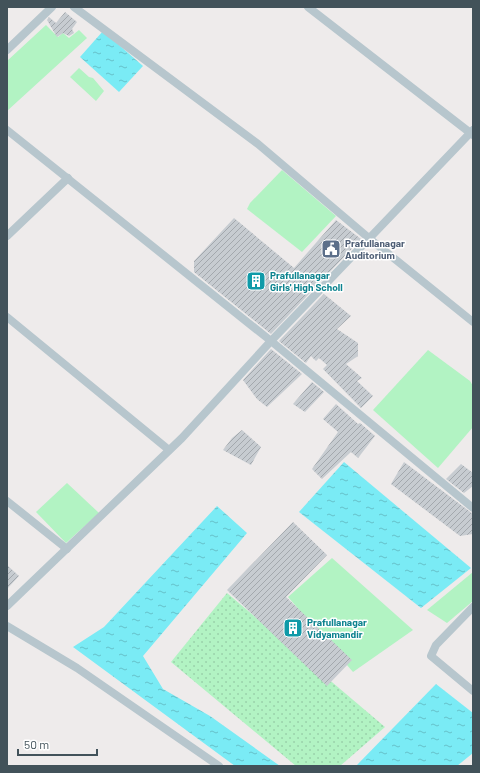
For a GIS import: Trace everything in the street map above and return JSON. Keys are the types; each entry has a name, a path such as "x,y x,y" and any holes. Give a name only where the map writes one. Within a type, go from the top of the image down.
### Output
{"street":[{"path":"7,50 52,7"},
{"path":"74,7 258,144 370,239 473,322"},
{"path":"7,606 67,550 169,450 271,341 472,132 308,7"},
{"path":"7,130 271,341 357,414 473,508"},
{"path":"7,236 68,178"},
{"path":"7,316 169,450"},
{"path":"7,501 67,550"},
{"path":"473,607 436,645 431,656 473,691"},
{"path":"7,626 77,668 219,766"}],"green space":[{"path":"46,25 58,37 63,33 69,38 79,30 87,38 7,111 7,61"},
{"path":"79,68 89,77 93,78 104,91 96,101 70,77"},
{"path":"282,170 336,216 302,252 247,209 250,203"},
{"path":"428,350 470,381 473,386 473,427 438,468 373,410"},
{"path":"67,483 99,513 66,543 36,512"},
{"path":"332,558 413,630 353,672 288,597"},
{"path":"473,572 473,601 447,623 427,610"},
{"path":"227,593 385,727 340,766 296,766 171,662"}],"water":[{"path":"103,31 143,66 119,92 80,57"},
{"path":"344,462 471,568 421,608 299,512"},
{"path":"217,506 247,533 143,656 163,689 210,716 280,766 235,766 73,647 104,627"},
{"path":"436,684 473,713 473,753 457,766 356,766"}],"building":[{"path":"65,12 77,22 72,29 74,33 69,36 63,33 57,37 47,20 49,17 56,23"},
{"name":"Prafullanagar Girls' High Scholl","path":"234,218 294,268 336,220 361,239 271,334 194,272 194,261"},
{"path":"324,294 351,316 337,329 358,343 358,356 346,364 362,378 357,381 373,396 361,408 323,369 327,365 319,358 316,361 311,356 306,363 279,341"},
{"path":"271,349 302,374 267,407 257,399 243,380"},
{"path":"312,382 324,392 305,412 293,404"},
{"path":"336,404 358,424 360,423 375,436 358,458 351,452 322,479 312,469 338,432 323,419"},
{"path":"242,430 261,447 251,465 223,450 232,438"},
{"path":"404,462 473,514 473,534 460,536 391,484"},
{"path":"461,464 473,473 473,486 464,493 446,479"},
{"name":"Prafullanagar Vidyamandir","path":"293,522 327,555 286,597 352,660 327,686 227,590"},
{"path":"7,565 19,576 7,589"}],"place":[{"name":"Prafullanagar Auditorium","path":"331,249"},
{"name":"Prafullanagar Girls' High Scholl","path":"256,281"},
{"name":"Prafullanagar Vidyamandir","path":"293,628"}]}
